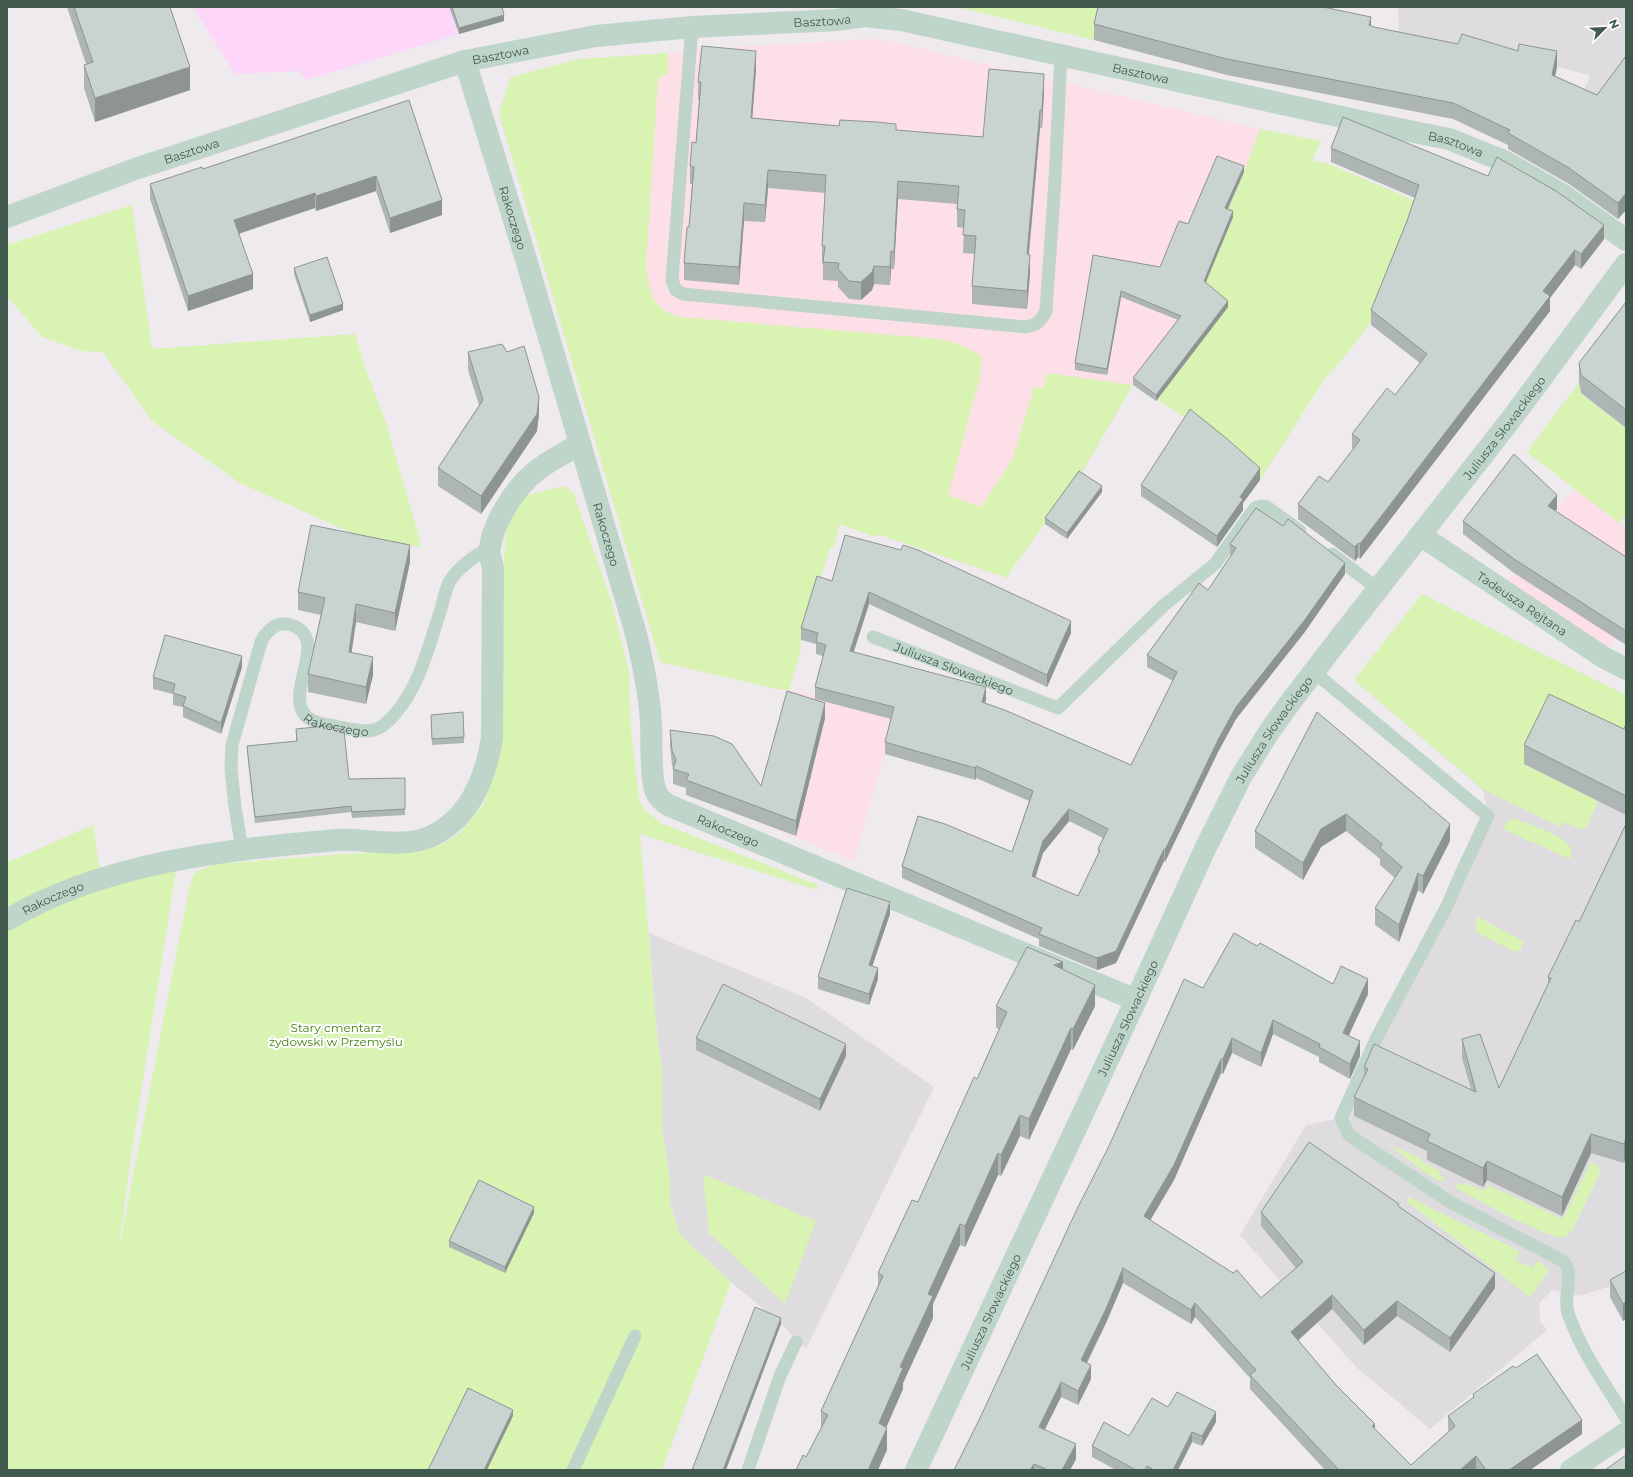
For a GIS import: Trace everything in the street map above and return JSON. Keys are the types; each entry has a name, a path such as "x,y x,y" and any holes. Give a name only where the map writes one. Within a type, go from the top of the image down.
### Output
{"street":[{"name":"Basztowa","path":"7,217 135,169 465,61 596,36 692,27 837,20 866,12 1062,54 1360,121 1449,139 1506,162 1563,195 1626,240"},
{"name":"Rakoczego","path":"465,61 636,634 646,678 651,722 655,790 662,802 1136,1000"},
{"name":"Juliusza Słowackiego","path":"916,1470 1206,847 1241,777 1269,732 1314,672 1512,418 1626,264"},
{"path":"489,548 503,512 518,489 536,471 580,444"},
{"name":"Tadeusza Rejtana","path":"1420,535 1603,657 1626,669"},
{"name":"Rakoczego","path":"7,920 32,905 82,885 150,866 242,849 337,840 410,842 433,836 459,817 482,780 488,761 492,738 493,568 489,548"},
{"path":"1571,1470 1626,1432"}],"lane":[{"path":"692,27 672,280 676,290 683,294 1025,327 1038,323 1046,311 1062,54"},
{"name":"Juliusza Słowackiego","path":"873,637 1058,708 1163,606 1215,564 1255,508 1261,506 1268,507 1308,536"},
{"path":"1320,546 1378,589"},
{"name":"Rakoczego","path":"242,849 235,807 231,769 232,745 261,642 270,629 280,624 291,624 300,630 306,640 308,652 299,690 300,705 306,715 313,721 345,728 368,731 377,729 386,723 404,703 419,676 450,581 472,558 489,548"},
{"path":"1314,672 1488,816 1448,904 1377,1037 1341,1118 1349,1136 1450,1202 1563,1261 1568,1266 1570,1274 1566,1293 1567,1312 1588,1358 1626,1418"},
{"path":"573,1470 635,1336"},
{"path":"748,1470 780,1376 796,1342"}],"shaded area":[{"path":"193,7 449,7 459,34 306,80 299,71 235,74"},
{"path":"1398,7 1626,7 1626,120 1580,103 1590,75 1557,67 1399,37"},
{"path":"868,39 886,40 1260,129 1206,282 1133,385 1090,459 1011,570 1008,578 877,534 875,537 840,524 833,548 830,548 800,644 802,646 789,690 777,689 660,662 499,113 511,77 579,59 668,53 702,49"},
{"path":"1575,489 1626,529 1626,622 1603,657 1502,589 1548,520"},
{"path":"1354,680 1626,696 1626,1273 1608,1287 1579,1296 1552,1290 1539,1304 1540,1321 1547,1330 1430,1429 1356,1367 1240,1235 1306,1125 1341,1118 1488,816 1483,790"},
{"path":"789,690 816,696 815,699 894,719 854,861 757,822"},
{"path":"649,933 806,998 934,1087 806,1349 781,1324 731,1282 680,1235 670,1204 670,1178 662,1130 662,1072 656,1024"}],"green space":[{"path":"956,7 1102,7 1094,40"},
{"path":"668,53 668,73 658,79 646,267 651,292 658,305 663,309 680,317 940,339 971,350 981,356 980,377 948,495 981,507 1013,458 1034,387 1043,388 1047,373 1133,385 1079,477 1011,570 1008,578 877,534 875,537 840,524 833,548 830,548 800,644 802,646 789,690 777,689 660,662 499,113 511,77 579,59"},
{"path":"1260,129 1321,141 1313,158 1314,161 1329,164 1418,202 1382,307 1349,351 1324,380 1260,480 1208,434 1183,416 1133,385 1180,321 1244,172"},
{"path":"132,205 152,349 355,334 366,370 386,423 422,547 400,545 354,534 240,483 152,421 103,352 82,351 42,337 7,296 7,245"},
{"path":"1579,382 1581,394 1626,428 1626,514 1619,523 1527,452"},
{"name":"Stary cmentarz żydowski w Przemyślu","path":"563,486 573,492 611,600 629,672 631,730 639,798 644,810 663,824 818,885 817,890 640,834 656,1024 662,1072 662,1130 670,1178 670,1204 680,1235 731,1282 662,1470 7,1470 7,929 71,896 176,869 132,1150 118,1253 189,889 194,873 215,864 373,852 420,852 443,844 460,833 483,805 494,774 502,589 506,533 514,512 527,495"},
{"path":"1422,594 1626,695 1626,743 1524,764 1598,801 1587,827 1581,829 1564,822 1561,827 1484,790 1354,680"},
{"path":"1514,819 1555,835 1567,843 1571,852 1570,859 1503,829 1506,822"},
{"path":"93,825 100,871 64,882 29,897 7,910 7,863"},
{"path":"1476,916 1523,941 1521,949 1513,951 1476,932"},
{"path":"1388,1144 1422,1159 1421,1161 1440,1171 1439,1175 1444,1178 1442,1182 1423,1171"},
{"path":"1591,1162 1599,1167 1600,1173 1572,1231 1564,1237 1555,1237 1512,1218 1455,1188 1458,1183 1464,1185 1465,1183 1484,1191 1488,1185 1563,1219"},
{"path":"703,1174 816,1221 785,1304 709,1233"},
{"path":"1409,1197 1519,1251 1516,1261 1533,1268 1538,1260 1549,1270 1530,1297 1406,1201"}],"building":[{"path":"74,7 170,7 190,67 95,98 84,65 93,62"},
{"path":"452,7 502,7 504,15 459,28"},
{"path":"1098,7 1323,7 1371,17 1369,25 1374,27 1458,44 1462,34 1518,51 1519,44 1557,51 1552,75 1597,95 1626,56 1626,193 1618,203 1569,168 1508,133 1510,130 1453,103 1227,59 1094,24"},
{"path":"702,46 756,51 751,118 839,126 840,120 877,122 896,124 896,130 983,137 989,69 1044,74 1042,110 1040,110 1027,254 1030,255 1027,291 972,286 976,236 963,235 965,210 957,209 959,186 898,181 894,252 891,251 890,267 874,266 872,272 861,282 849,281 838,269 839,263 823,262 825,246 822,246 826,175 768,170 765,205 744,203 739,267 684,263 687,227 689,227 694,167 690,166 692,142 696,143 701,82 698,82"},
{"path":"409,100 442,200 390,218 376,176 316,196 315,193 234,220 253,274 188,296 150,184 202,167 203,169"},
{"path":"1343,117 1488,176 1497,157 1556,191 1604,225 1581,254 1575,250 1543,291 1550,296 1360,544 1358,543 1355,547 1298,504 1319,476 1328,482 1360,440 1352,434 1387,388 1395,395 1427,354 1371,310 1407,221 1419,185 1331,148"},
{"path":"1217,156 1244,166 1225,208 1233,211 1204,281 1228,301 1156,395 1133,378 1181,316 1121,291 1107,369 1075,363 1093,255 1160,267 1179,221 1188,224"},
{"path":"327,257 343,304 310,315 294,268"},
{"path":"1626,302 1626,410 1581,375 1579,363"},
{"path":"502,344 507,352 524,346 539,397 537,414 481,496 438,468 483,400 468,352"},
{"path":"1190,409 1260,468 1240,497 1243,499 1217,536 1141,485"},
{"path":"1514,454 1557,495 1548,506 1626,557 1626,631 1514,559 1463,521"},
{"path":"1079,471 1102,486 1067,533 1045,518"},
{"path":"1256,508 1283,526 1288,519 1345,563 1304,621 1236,707 1218,740 1165,850 1164,849 1116,951 1097,958 1039,934 1042,928 902,866 918,816 945,824 1012,852 1033,791 976,766 975,768 885,742 894,707 815,687 826,645 816,642 818,633 801,628 817,576 832,581 845,535 901,550 903,545 918,550 1071,621 1047,675 869,592 850,651 986,687 982,702 1007,711 1131,765 1177,672 1147,655 1199,583 1208,590 1236,548 1230,544","holes":["1069,809 1108,829 1098,849 1100,850 1078,896 1032,876 1043,841"]},
{"path":"311,525 410,545 395,613 356,604 349,652 373,657 366,687 308,674 325,598 298,592"},
{"path":"165,635 242,656 221,723 183,706 186,697 173,693 175,684 153,677"},
{"path":"787,691 825,703 796,821 686,780 689,774 673,769 676,760 672,750 670,730 714,736 732,744 761,786"},
{"path":"1549,694 1624,729 1626,724 1626,796 1524,745"},
{"path":"463,712 464,737 432,739 431,715"},
{"path":"1317,712 1450,824 1423,876 1418,873 1399,925 1375,908 1402,867 1380,848 1382,844 1346,814 1321,829 1303,863 1255,831"},
{"path":"325,726 344,730 349,779 405,778 405,809 352,812 351,806 255,817 247,746 297,741 296,729"},
{"path":"1626,824 1626,1138 1624,1144 1591,1134 1562,1197 1487,1161 1483,1168 1427,1141 1430,1134 1354,1097 1368,1069 1364,1067 1374,1044 1476,1092 1462,1039 1480,1034 1499,1088 1551,978 1548,977 1576,920 1579,922"},
{"path":"847,888 890,902 869,965 878,968 869,994 818,977"},
{"path":"1234,933 1257,946 1260,943 1333,984 1341,966 1368,979 1343,1033 1360,1041 1350,1064 1319,1047 1320,1044 1273,1020 1261,1053 1232,1038 1223,1059 1221,1059 1174,1165 1144,1216 1233,1273 1237,1270 1261,1298 1303,1262 1261,1212 1309,1142 1495,1273 1450,1338 1397,1301 1364,1330 1332,1295 1291,1332 1336,1385 1375,1424 1372,1426 1411,1465 1455,1426 1448,1416 1474,1397 1473,1394 1513,1366 1516,1368 1537,1354 1582,1420 1509,1470 1486,1470 1476,1456 1460,1470 1339,1470 1250,1375 1256,1370 1195,1303 1191,1310 1123,1268 1106,1309 1081,1360 1091,1365 1078,1391 1061,1382 1039,1427 1076,1444 1062,1470 1048,1470 1034,1464 1030,1470 954,1470 980,1418 1077,1209 1109,1146 1184,979 1203,988"},
{"path":"1027,947 1063,962 1054,965 1095,985 1073,1029 1071,1028 1029,1119 1020,1115 1001,1155 998,1153 965,1226 960,1224 928,1294 933,1296 900,1367 903,1368 879,1423 887,1428 868,1470 796,1470 803,1455 806,1457 828,1415 821,1411 883,1276 878,1273 912,1200 918,1202 974,1077 977,1079 1007,1012 996,1006"},
{"path":"723,984 846,1044 820,1099 696,1038"},
{"path":"479,1180 534,1207 505,1267 449,1241"},
{"path":"1626,1271 1626,1302 1623,1304 1610,1280"},
{"path":"755,1307 781,1318 723,1470 692,1470"},
{"path":"468,1388 513,1410 484,1470 428,1470"},
{"path":"1177,1392 1216,1412 1202,1436 1192,1432 1173,1470 1154,1470 1147,1466 1145,1470 1136,1470 1092,1446 1104,1422 1129,1436 1152,1398 1168,1407"},
{"path":"1626,1455 1626,1470 1605,1470"}]}
